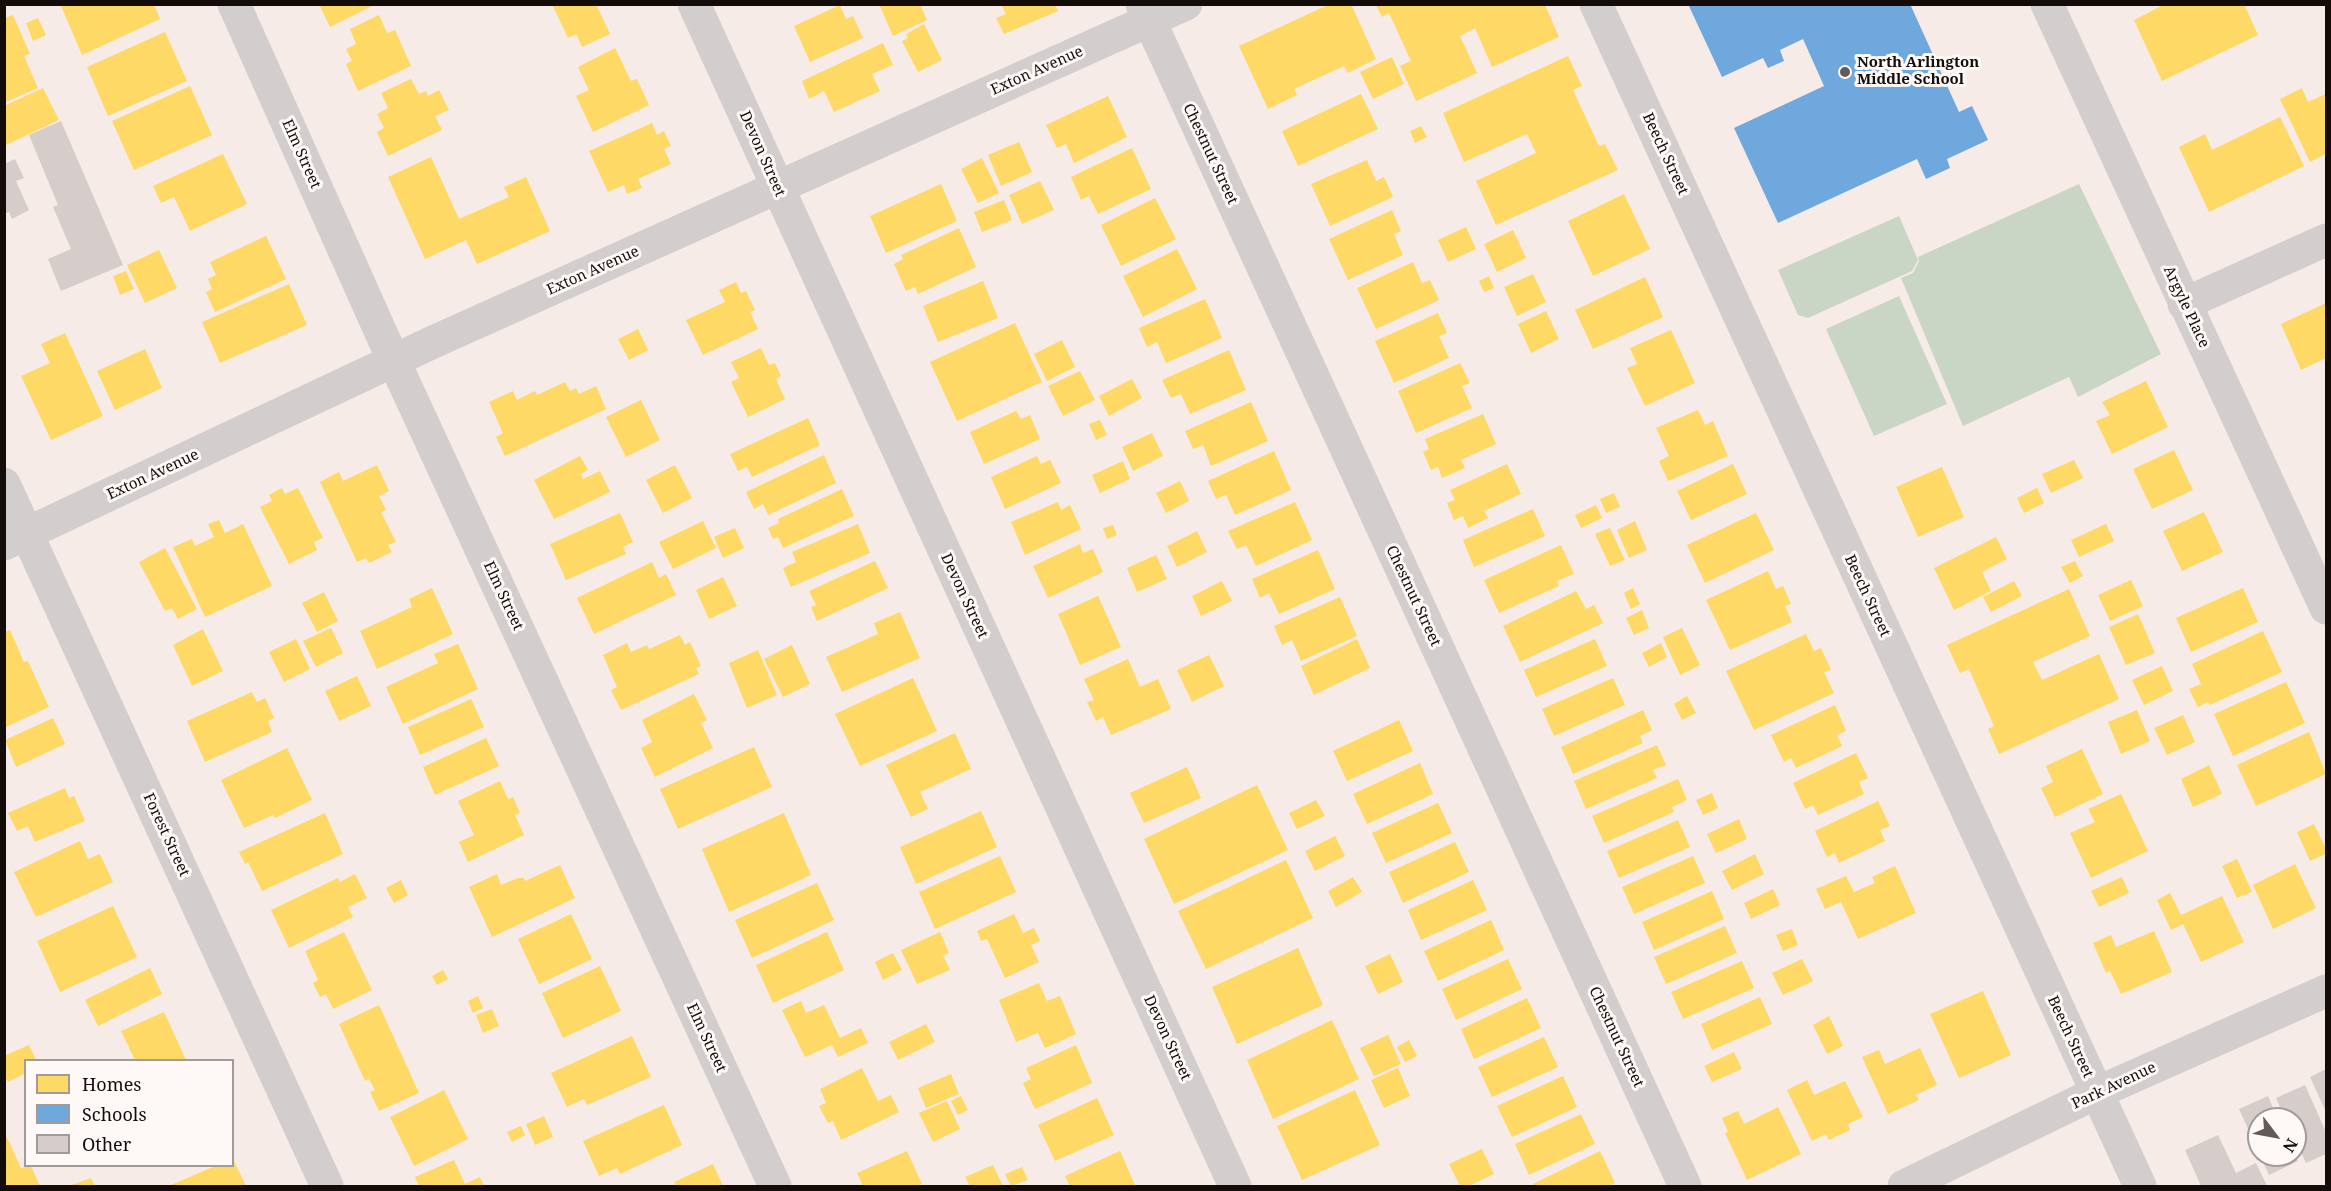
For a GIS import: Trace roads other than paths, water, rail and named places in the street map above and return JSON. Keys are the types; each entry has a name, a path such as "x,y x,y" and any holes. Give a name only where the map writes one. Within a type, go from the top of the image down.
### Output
{"street":[{"name":"Elm Street","path":"234,4 775,1186"},
{"name":"Devon Street","path":"694,4 1235,1186"},
{"name":"Exton Avenue","path":"16,539 395,360 777,189 1145,13 1186,4"},
{"name":"Beech Street","path":"1596,4 2140,1186"},
{"name":"Argyle Place","path":"2047,4 2326,609"},
{"name":"Chestnut Street","path":"1145,13 1685,1186"},
{"path":"2184,304 2326,240"},
{"name":"Forest Street","path":"4,484 16,539 327,1186"},
{"name":"Park Avenue","path":"1904,1186 2096,1093 2326,991"}],"place":[{"name":"North Arlington Middle School","path":"1845,72"}]}
